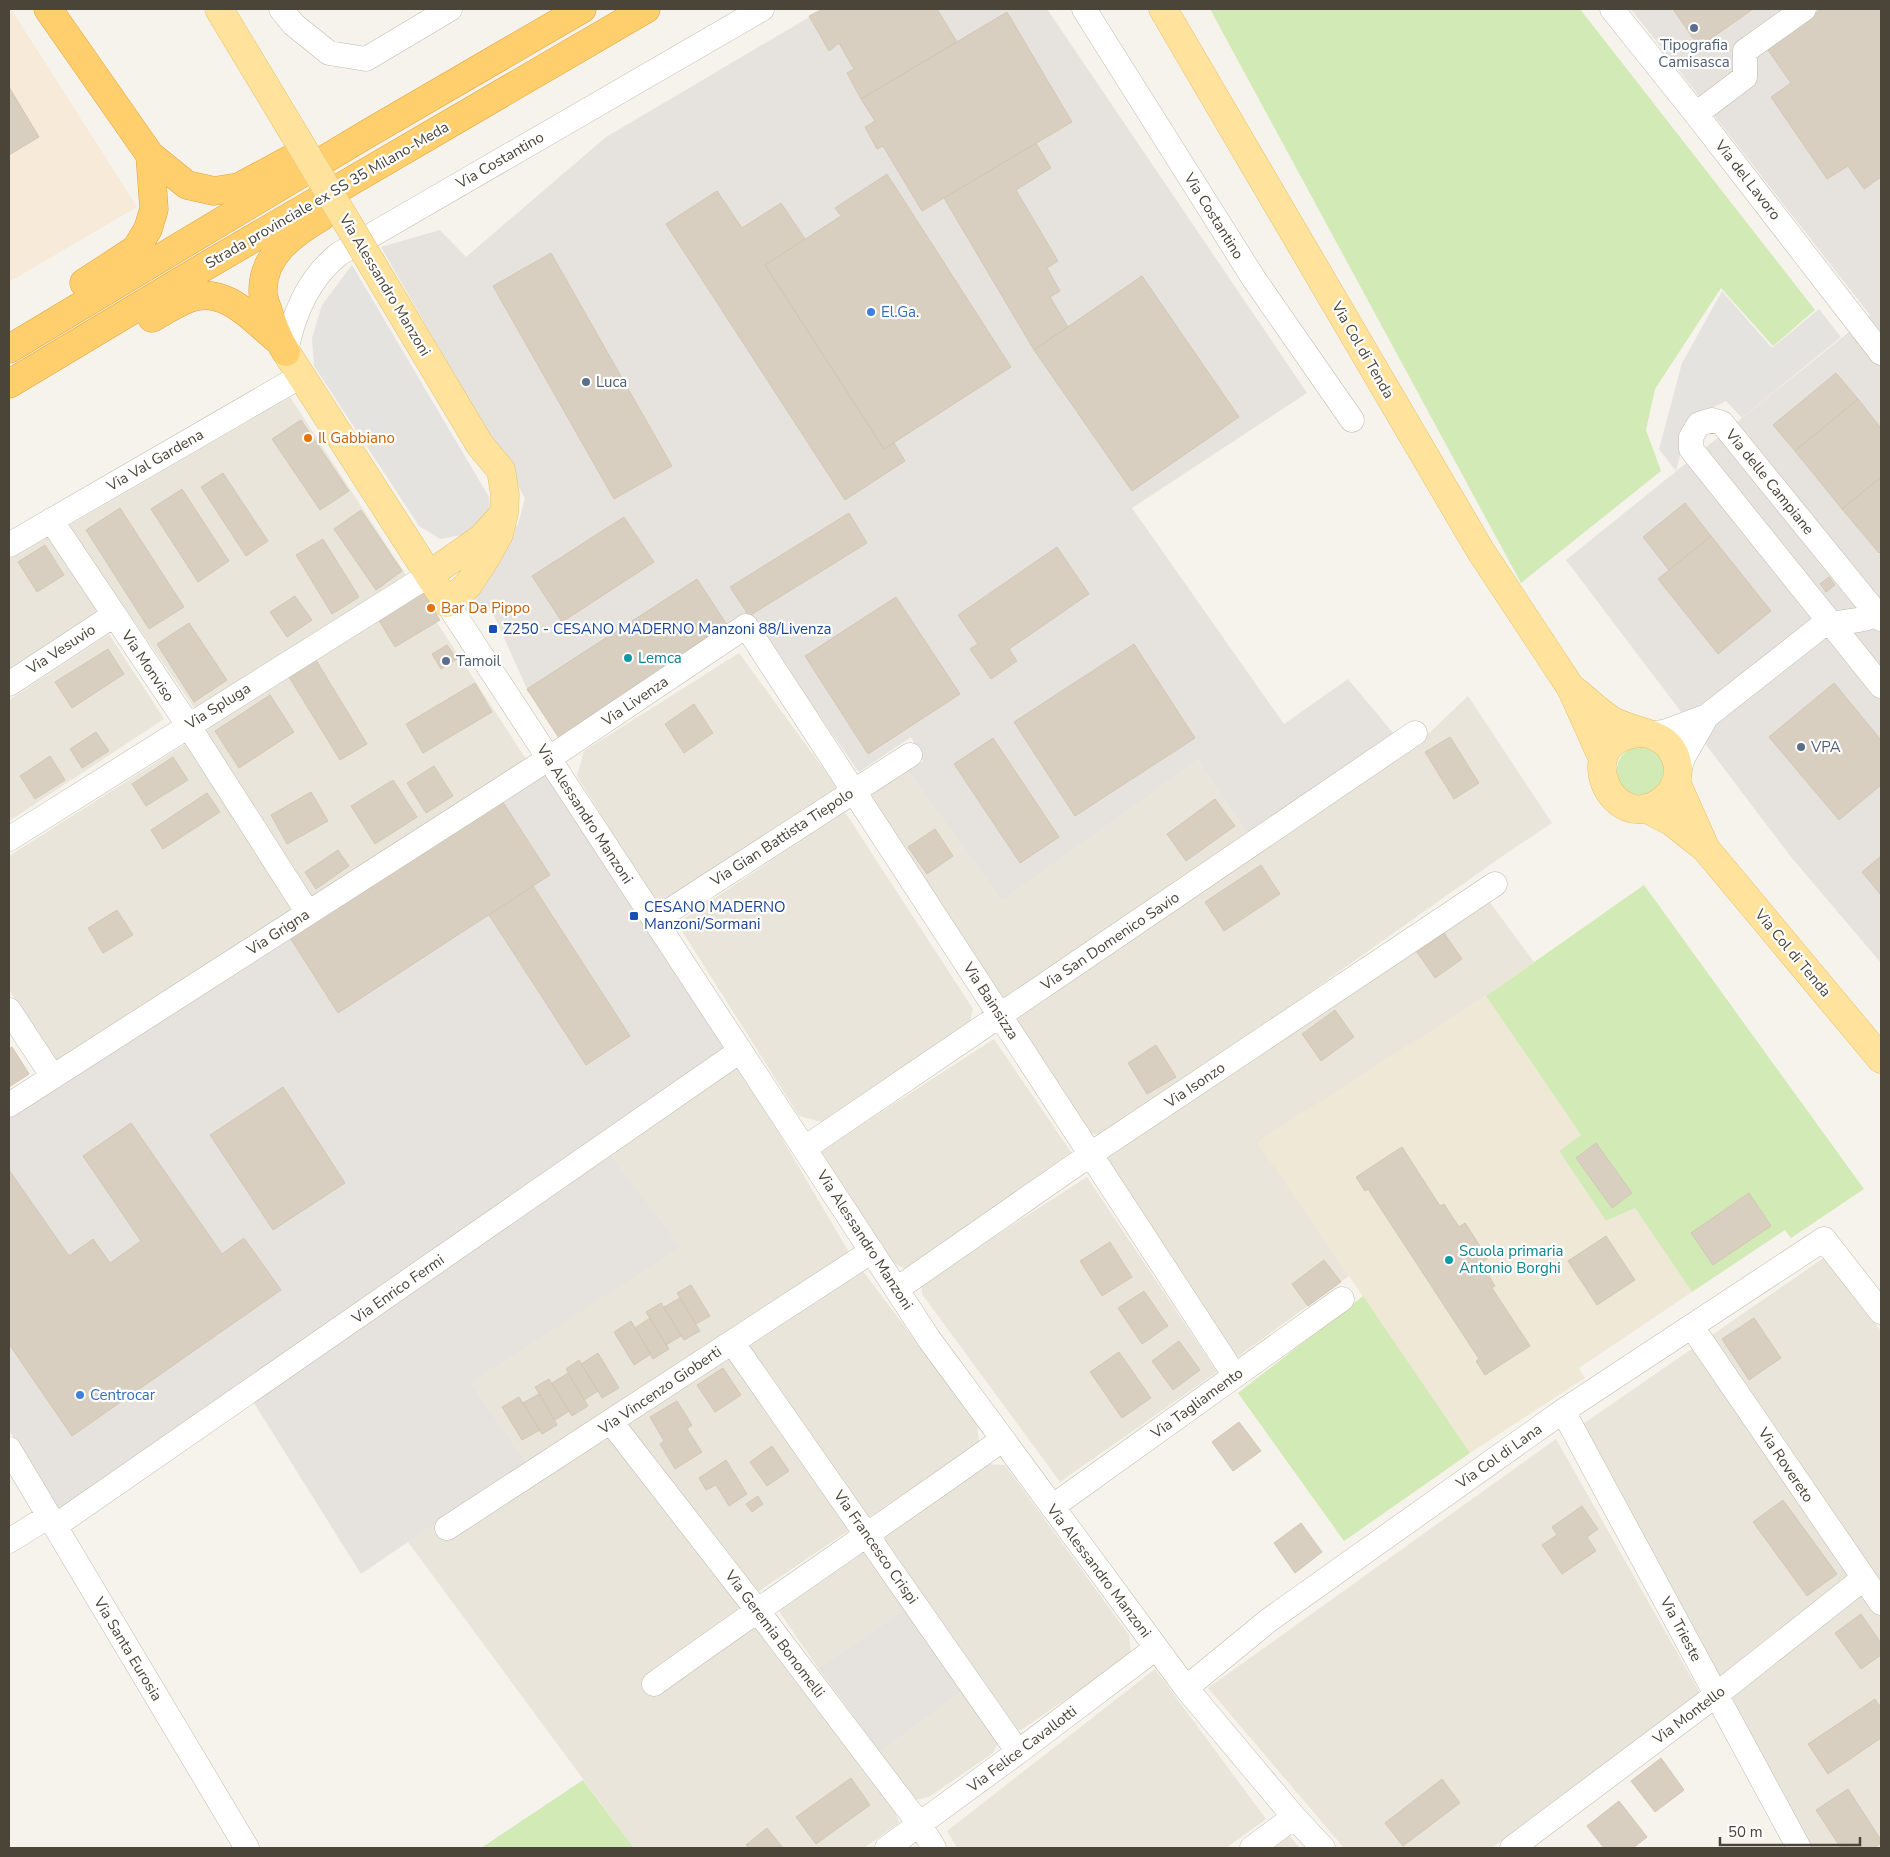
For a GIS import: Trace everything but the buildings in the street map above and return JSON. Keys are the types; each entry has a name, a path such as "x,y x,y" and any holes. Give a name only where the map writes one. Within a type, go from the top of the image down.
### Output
{"highway":[{"path":"48,9 150,155 187,185 214,192 239,187 338,134 367,134"},
{"name":"Strada provinciale ex SS 35 Milano-Meda","path":"14,346 367,134 582,9"},
{"name":"Strada provinciale ex SS 35 Milano-Meda","path":"9,384 80,340 646,9"},
{"path":"282,346 262,294 265,270 272,258 287,241 312,222 384,181 410,146"},
{"path":"14,346 36,315 136,249 148,229 154,209 150,155"},
{"path":"80,340 118,336 182,302 201,296 211,296 230,301 282,346"}],"main road":[{"name":"Via Alessandro Manzoni","path":"219,9 480,445 501,470 505,495 504,514 499,534 468,585 447,603 282,346"},
{"name":"Via Col di Tenda","path":"1163,9 1480,550 1571,688 1603,759 1602,772 1604,784 1611,795 1621,804 1633,808 1646,808 1672,822 1705,848 1881,1059"},
{"path":"429,575 482,538 504,514"},
{"name":"Via Col di Tenda","path":"1571,688 1613,721 1662,739 1671,748 1676,760 1677,777 1705,848"},
{"path":"1603,759 1610,747 1619,738 1632,733 1648,733"},
{"path":"1646,808 1659,804 1670,794 1677,777"}],"street":[{"path":"281,9 293,24 329,52 366,59 450,9"},
{"name":"Via Costantino","path":"282,346 306,293 321,271 339,254 762,9"},
{"name":"Via Costantino","path":"1084,9 1254,279 1352,420"},
{"name":"Via del Lavoro","path":"1612,9 1881,353"},
{"path":"1696,114 1745,77 1745,51 1804,9"},
{"name":"Via Val Gardena","path":"9,545 301,376"},
{"name":"Via delle Campiane","path":"1880,615 1722,423 1712,420 1699,424 1691,437 1692,450 1881,686"},
{"name":"Via Monviso","path":"51,520 188,725 308,913"},
{"name":"Via Spluga","path":"9,839 429,575"},
{"name":"Via Alessandro Manzoni","path":"447,603 929,1339 1186,1688 1294,1817 1323,1848"},
{"name":"Via Vesuvio","path":"9,684 114,615"},
{"name":"Via delle Campiane","path":"1648,733 1667,731 1708,716 1819,628 1830,623 1880,615"},
{"name":"Via Livenza","path":"548,759 746,626"},
{"name":"Via Bainsizza","path":"746,626 1235,1376"},
{"name":"Via delle Campiane","path":"1677,777 1684,756 1708,716"},
{"name":"Via San Domenico Savio","path":"805,1148 1415,733"},
{"name":"Via Gian Battista Tiepolo","path":"655,920 910,755"},
{"name":"Via Grigna","path":"9,1105 548,759"},
{"name":"Via Isonzo","path":"897,1289 1091,1154 1495,884"},
{"path":"9,1010 53,1077"},
{"name":"Via Enrico Fermi","path":"9,1541 52,1521 740,1051"},
{"name":"Via Col di Lana","path":"1186,1688 1268,1620 1563,1410 1824,1239 1881,1312"},
{"name":"Via Vincenzo Gioberti","path":"447,1528 872,1251"},
{"name":"Via Tagliamento","path":"1052,1507 1342,1299"},
{"name":"Via Rovereto","path":"1692,1327 1881,1604"},
{"name":"Via Francesco Crispi","path":"732,1342 1018,1752"},
{"name":"Via Trieste","path":"1563,1410 1799,1848"},
{"name":"Via Geremia Bonomelli","path":"612,1422 920,1825 934,1848"},
{"path":"654,1684 1002,1440"},
{"name":"Via Santa Eurosia","path":"9,1449 247,1848"},
{"name":"Via Montello","path":"1512,1848 1716,1695 1864,1578"},
{"name":"Via Felice Cavallotti","path":"887,1848 1156,1648"},
{"path":"1252,1848 1294,1817"}],"shaded area":[{"path":"9,9 11,9 137,207 9,282"},
{"path":"823,9 1047,9 1307,393 1132,508 1284,724 1348,679 1394,734 1249,836 1198,760 1002,901 907,770 923,761 911,737 859,772 749,616 559,738 527,689 491,609 465,609 502,546 518,524 525,498 381,247 440,230 466,257 606,137"},
{"path":"1631,9 1881,9 1881,963 1791,857 1566,560 1870,315"},
{"path":"352,265 489,497 490,516 462,535 440,539 419,526 314,366 312,338 322,305"},
{"path":"1722,291 1772,348 1819,309 1841,337 1742,418 1726,401 1690,419 1676,471 1659,449 1682,363"},
{"path":"290,397 526,759 55,1065 9,990 9,856 209,729 68,526"},
{"path":"47,535 99,614 9,669 9,558"},
{"path":"109,634 164,719 9,821 9,700"},
{"path":"739,653 839,790 658,907 577,776 584,751"},
{"path":"1468,696 1552,823 1105,1137 1086,1131 1012,1018 1409,752"},
{"path":"1198,760 1249,836 1001,1000 865,797 907,770 1002,901"},
{"path":"546,770 728,1049 58,1512 9,1430 9,1116"},
{"path":"845,812 973,1009 970,1022 822,1122 799,1116 677,923"},
{"path":"1489,901 1534,962 1486,996 1258,1142 1349,1276 1236,1358 1104,1160"},
{"path":"1486,996 1581,1135 1559,1151 1606,1221 1635,1208 1692,1292 1579,1368 1585,1378 1470,1453 1257,1142"},
{"path":"994,1039 1071,1152 907,1270 890,1261 821,1151"},
{"path":"737,1062 850,1254 977,1422 979,1443 756,1593 894,1808 899,1823 864,1848 634,1848 408,1542 526,1462 471,1383 679,1247 608,1152"},
{"path":"608,1152 680,1247 471,1383 526,1462 361,1574 254,1403"},
{"path":"1087,1177 1217,1372 1060,1482 922,1294 922,1283"},
{"path":"1825,1257 1881,1331 1881,1848 1810,1848 1580,1426"},
{"path":"1556,1439 1700,1693 1492,1848 1344,1848 1208,1688"},
{"path":"985,1464 1005,1465 1129,1635 1131,1655 1021,1730 1009,1727 883,1537"},
{"path":"863,1544 908,1607 818,1668 774,1604"},
{"path":"908,1607 964,1690 880,1752 818,1668"},
{"path":"1155,1669 1266,1819 1226,1848 957,1848 947,1831"},
{"path":"964,1690 998,1742 993,1753 929,1797 916,1800 880,1752"},
{"path":"1288,1834 1300,1848 1268,1848"}],"green space":[{"path":"1210,9 1580,9 1815,310 1773,346 1721,288 1655,389 1646,430 1661,471 1521,583"},
{"path":"1646,746 1655,749 1666,762 1663,787 1641,798 1628,793 1621,787 1618,781 1617,769 1618,762 1625,752 1633,748"},
{"path":"1644,885 1864,1189 1791,1238 1785,1230 1692,1292 1635,1208 1606,1221 1559,1151 1581,1135 1486,996"},
{"path":"1363,1296 1470,1453 1344,1541 1238,1393"},
{"path":"583,1780 634,1848 481,1848"}],"place":[{"name":"Tipografia Camisasca","path":"1694,28"},
{"name":"El.Ga.","path":"871,312"},
{"name":"Luca","path":"586,382"},
{"name":"Il Gabbiano","path":"308,438"},
{"name":"Bar Da Pippo","path":"431,608"},
{"name":"Z250 - CESANO MADERNO Manzoni 88/Livenza","path":"493,629"},
{"name":"Lemca","path":"628,658"},
{"name":"Tamoil","path":"446,661"},
{"name":"VPA","path":"1801,747"},
{"name":"CESANO MADERNO Manzoni/Sormani","path":"634,916"},
{"name":"Scuola primaria Antonio Borghi","path":"1449,1260"},
{"name":"Centrocar","path":"80,1395"}]}
